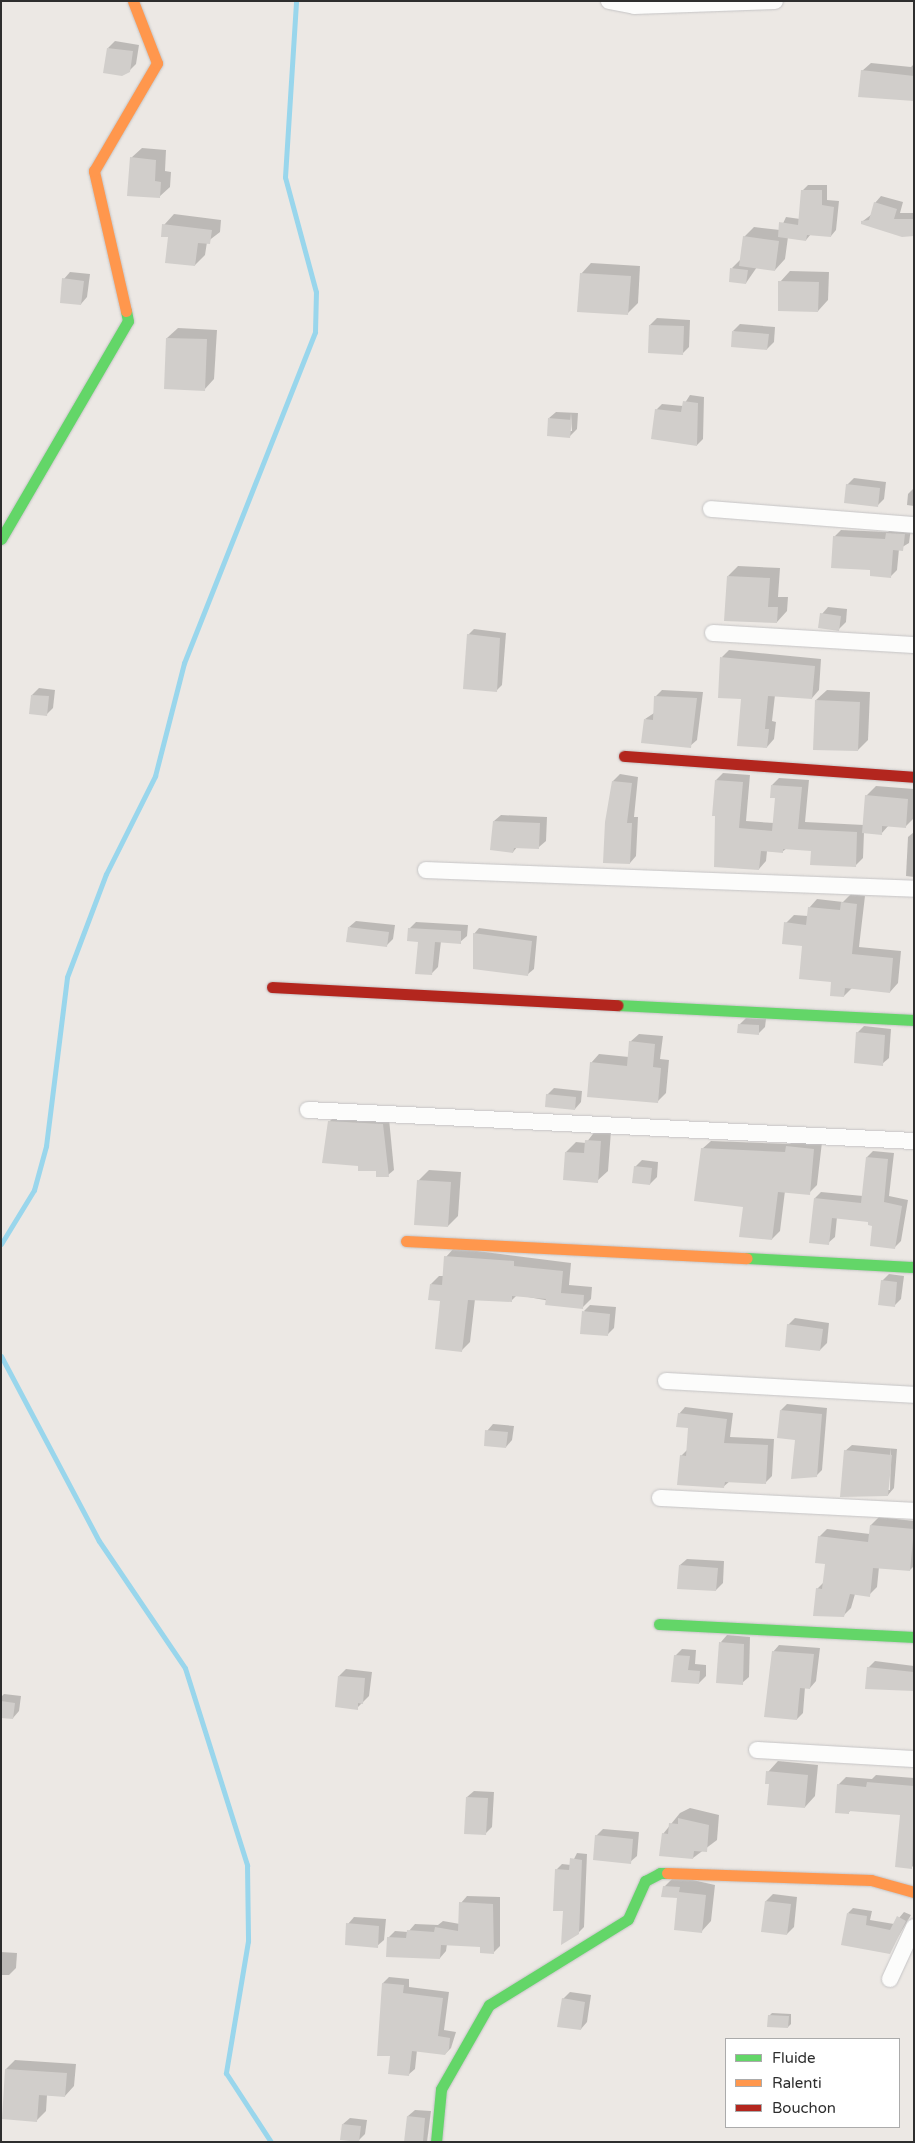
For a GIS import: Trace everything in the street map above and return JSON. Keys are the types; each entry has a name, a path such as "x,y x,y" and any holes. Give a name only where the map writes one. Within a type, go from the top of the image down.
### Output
{"street":[{"path":"1,539 128,321 94,171 157,63 133,1"},
{"path":"609,1 634,6 775,1"},
{"path":"711,509 914,525"},
{"path":"713,633 914,645"},
{"path":"624,756 914,777"},
{"path":"426,870 914,889"},
{"path":"272,987 914,1020"},
{"path":"308,1110 914,1141"},
{"path":"406,1241 914,1267"},
{"path":"666,1381 914,1394"},
{"path":"660,1498 914,1511"},
{"path":"659,1624 914,1637"},
{"path":"757,1750 914,1759"},
{"path":"436,2142 441,2089 489,2005 628,1919 645,1881 652,1877 660,1873 871,1880 914,1892"},
{"path":"890,1979 914,1928"}],"building":[{"path":"107,48 133,51 130,72 122,76 103,73"},
{"path":"861,70 914,76 914,101 858,97"},
{"path":"130,157 156,160 155,181 161,182 160,198 127,196"},
{"path":"801,190 822,190 822,205 834,207 831,237 807,235 806,241 778,237 779,222 798,225"},
{"path":"874,202 897,209 894,219 914,219 914,236 902,237 861,224 861,221 869,220"},
{"path":"162,224 212,230 210,244 198,243 195,266 165,263 168,237 161,237"},
{"path":"743,236 779,241 775,271 739,266"},
{"path":"730,268 748,270 746,284 729,282"},
{"path":"580,273 631,276 628,315 577,312"},
{"path":"62,278 84,281 81,305 60,303"},
{"path":"778,281 819,282 818,312 778,311"},
{"path":"649,325 684,326 683,355 648,353"},
{"path":"732,331 769,334 767,350 731,347"},
{"path":"166,338 207,339 205,391 164,389"},
{"path":"683,401 698,403 697,446 651,439 655,409 681,412"},
{"path":"548,418 572,420 570,438 547,436"},
{"path":"846,484 880,488 878,507 844,503"},
{"path":"886,533 905,534 903,551 893,550 891,578 870,576 870,570 831,568 833,536 885,539"},
{"path":"727,576 770,578 768,607 778,607 777,623 724,621"},
{"path":"820,613 841,616 839,631 818,628"},
{"path":"467,634 500,638 497,692 463,689"},
{"path":"720,657 815,666 812,699 768,696 765,729 769,729 767,748 737,746 741,699 718,698"},
{"path":"31,695 49,696 47,716 29,714"},
{"path":"654,696 697,698 691,748 641,743 644,719 653,720"},
{"path":"815,700 860,702 858,751 813,750"},
{"path":"715,780 743,782 739,828 772,831 775,798 770,798 771,785 802,787 798,829 857,832 856,867 810,865 811,851 783,849 783,853 761,851 759,870 714,867 715,816 712,816"},
{"path":"612,781 632,783 627,823 632,823 630,864 603,863 605,822"},
{"path":"865,795 908,799 906,828 882,826 882,835 862,833"},
{"path":"493,821 540,823 539,849 514,848 513,853 490,850"},
{"path":"841,902 857,904 852,954 893,958 890,993 845,988 844,997 830,996 831,982 799,979 802,946 782,944 784,922 806,925 808,907 840,910"},
{"path":"348,927 389,932 387,947 346,942"},
{"path":"408,928 461,931 461,944 435,942 432,975 415,974 418,942 407,941"},
{"path":"473,933 532,941 528,976 473,969"},
{"path":"738,1024 759,1025 759,1035 737,1033"},
{"path":"856,1032 885,1035 883,1066 854,1063"},
{"path":"629,1041 655,1044 653,1067 661,1068 658,1103 587,1097 590,1062 627,1066"},
{"path":"546,1094 576,1097 575,1110 545,1107"},
{"path":"328,1121 383,1124 389,1177 376,1177 376,1171 358,1171 358,1166 322,1163"},
{"path":"585,1140 601,1141 598,1183 563,1180 565,1152 584,1153"},
{"path":"786,1146 814,1149 810,1195 778,1192 772,1240 739,1237 743,1207 694,1201 701,1148 785,1152"},
{"path":"866,1157 888,1159 884,1202 902,1206 895,1249 870,1246 872,1226 868,1225 868,1222 832,1218 829,1245 809,1243 814,1198 861,1203"},
{"path":"634,1166 652,1168 650,1185 632,1183"},
{"path":"417,1180 451,1182 448,1227 414,1225"},
{"path":"444,1256 514,1261 514,1266 563,1271 561,1293 584,1295 583,1309 545,1305 546,1299 512,1296 512,1302 468,1300 462,1352 435,1349 440,1301 428,1300 430,1284 442,1285"},
{"path":"881,1280 897,1282 895,1307 878,1305"},
{"path":"582,1311 610,1314 608,1336 580,1334"},
{"path":"787,1324 823,1329 820,1351 785,1347"},
{"path":"780,1410 822,1414 817,1477 791,1479 795,1440 777,1438"},
{"path":"678,1413 727,1419 724,1443 768,1445 766,1484 725,1482 724,1488 677,1485 680,1455 686,1456 688,1428 676,1427"},
{"path":"485,1430 508,1432 506,1448 484,1446"},
{"path":"844,1450 892,1455 888,1496 840,1497"},
{"path":"870,1525 914,1529 910,1571 873,1568 870,1597 850,1594 844,1617 813,1616 816,1588 822,1589 825,1564 815,1563 818,1536 868,1542"},
{"path":"679,1565 718,1568 716,1591 677,1589"},
{"path":"719,1642 744,1644 743,1685 716,1683"},
{"path":"772,1651 814,1654 810,1689 800,1688 797,1720 764,1717"},
{"path":"674,1655 690,1656 688,1670 700,1671 699,1684 671,1682"},
{"path":"867,1667 914,1672 914,1691 865,1689"},
{"path":"338,1676 365,1678 363,1704 358,1703 358,1710 335,1707"},
{"path":"1,1701 15,1703 13,1719 1,1718"},
{"path":"766,1771 808,1775 805,1808 767,1805 769,1784 765,1784"},
{"path":"867,1782 914,1786 912,1869 895,1867 900,1815 849,1811 849,1814 835,1813 837,1784 866,1787"},
{"path":"466,1797 488,1798 486,1835 464,1834"},
{"path":"678,1818 709,1825 707,1852 694,1851 693,1859 659,1856 662,1833 668,1834 669,1823 678,1824"},
{"path":"595,1835 633,1839 631,1864 593,1860"},
{"path":"570,1858 582,1860 579,1934 561,1945 563,1911 553,1911 555,1869 569,1870"},
{"path":"663,1886 680,1887 679,1892 706,1895 702,1933 674,1930 677,1898 661,1897"},
{"path":"765,1901 791,1904 787,1935 761,1932"},
{"path":"459,1902 493,1904 494,1954 480,1953 480,1947 441,1945 440,1959 386,1957 387,1937 406,1938 407,1930 434,1932 435,1927 458,1931"},
{"path":"847,1913 867,1916 866,1925 890,1930 897,1916 906,1921 890,1954 841,1945"},
{"path":"346,1923 379,1926 378,1948 345,1945"},
{"path":"382,1983 404,1985 403,1993 443,1998 438,2036 450,2038 449,2049 445,2055 412,2051 409,2076 388,2074 390,2056 377,2056"},
{"path":"562,1998 585,2002 581,2030 557,2027"},
{"path":"768,2015 789,2016 788,2028 767,2027"},
{"path":"5,2069 67,2073 65,2097 39,2095 37,2122 2,2119"},
{"path":"407,2116 425,2118 423,2142 404,2142"},
{"path":"342,2124 361,2126 359,2142 340,2140"}],"waterway":[{"path":"1,1244 34,1190 46,1146 67,977 106,874 155,776 184,663 315,332 316,292 285,177 296,1"},
{"path":"1,1356 99,1541 185,1668 247,1865 248,1941 226,2073 271,2142"}],"traffic: fast":[{"path":"1,539 128,321 126,311"},
{"path":"618,1005 914,1020"},
{"path":"747,1258 914,1267"},
{"path":"659,1624 914,1637"},
{"path":"436,2142 441,2089 489,2005 628,1919 645,1881 660,1873 667,1873"}],"traffic: slow":[{"path":"126,311 94,171 157,63 133,1"},
{"path":"406,1241 747,1258"},
{"path":"667,1873 871,1880 914,1892"}],"traffic: jam":[{"path":"624,756 914,777"},
{"path":"272,987 618,1005"}]}
